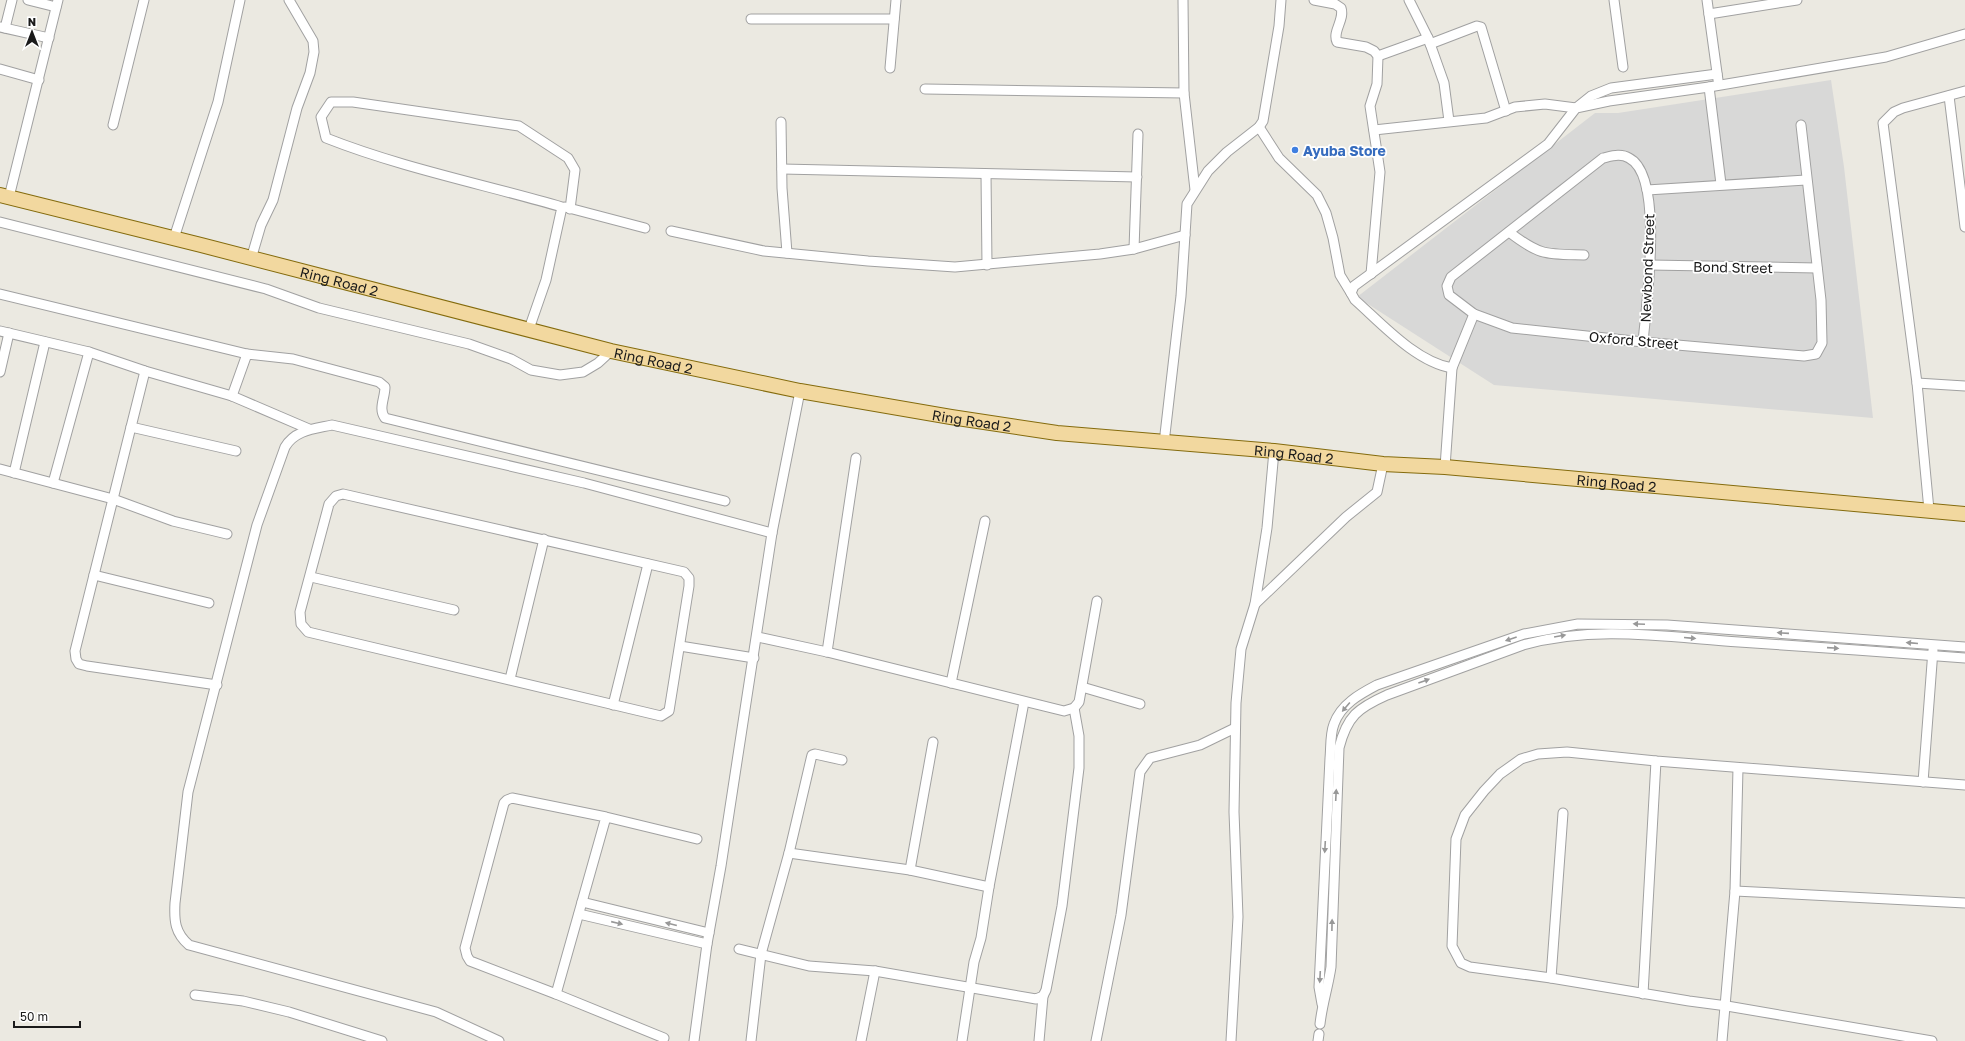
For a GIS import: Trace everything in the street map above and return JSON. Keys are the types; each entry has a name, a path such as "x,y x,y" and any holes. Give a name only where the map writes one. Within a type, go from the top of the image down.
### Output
{"main road":[{"name":"Ring Road 2","path":"4,196 174,238 611,351 800,391 951,417 1057,433 1274,451 1383,464 1445,467 1965,514"}],"street":[{"path":"12,0 3,27 49,38"},
{"path":"4,196 40,80 57,4 28,0"},
{"path":"113,125 144,0"},
{"path":"174,238 218,102 240,0"},
{"path":"251,259 261,225 273,200 297,108 310,73 314,52 313,41 288,0"},
{"path":"890,68 896,0"},
{"path":"1183,0 1184,93 1195,190"},
{"path":"1164,443 1181,296 1188,204 1195,190 1208,171 1227,152 1259,127 1264,121 1280,26 1281,0"},
{"path":"1314,0 1335,4 1341,8 1342,17 1335,36 1337,42 1366,47 1374,51 1378,56 1376,84 1370,106 1380,172 1371,274"},
{"path":"1409,0 1429,41 1444,83 1449,121"},
{"path":"1614,0 1623,68"},
{"path":"1707,0 1719,85"},
{"path":"1709,14 1797,0"},
{"path":"751,19 894,19"},
{"path":"1378,56 1477,26 1481,27 1506,110"},
{"path":"1374,130 1486,118 1515,107 1544,104 1576,108 1609,101 1709,87 1886,57 1965,34"},
{"path":"0,69 40,80"},
{"path":"1351,293 1354,286 1548,144 1576,108 1591,96 1611,88 1716,70"},
{"path":"1709,87 1721,184"},
{"path":"926,89 1184,93"},
{"path":"1929,510 1917,383 1883,123 1894,112 1903,108 1965,91"},
{"path":"1949,96 1965,227"},
{"path":"529,329 548,273 566,208 575,170 568,158 519,126 353,102 331,102 321,117 326,138 346,146 406,164 566,208 645,228"},
{"path":"781,122 782,169 788,253"},
{"path":"1801,124 1816,268"},
{"path":"1259,127 1279,158 1318,195 1326,213 1333,238 1340,275 1355,300 1401,341 1433,363 1452,368"},
{"path":"1134,249 1138,134"},
{"name":"Newbond Street","path":"1509,232 1603,158 1618,155 1630,158 1640,171 1647,190 1651,217 1650,265 1643,342"},
{"path":"782,169 1136,177"},
{"path":"986,174 987,265"},
{"path":"1647,190 1721,184 1806,180"},
{"path":"0,222 266,289 319,308 469,344 511,359 531,370 560,375 583,372 598,363 611,351"},
{"path":"671,231 764,251 868,261 955,267 987,265 1134,249 1185,235"},
{"path":"1509,232 1527,246 1548,254 1584,255"},
{"name":"Oxford Street","path":"1509,232 1451,277 1447,286 1449,295 1474,314 1512,328 1643,342 1804,356 1816,354 1822,343 1821,300 1816,268"},
{"name":"Bond Street","path":"1650,265 1816,268"},
{"path":"0,294 134,325 247,354 293,359 379,382 385,387 382,414 385,418 724,501"},
{"path":"1445,467 1452,368 1474,314"},
{"path":"0,372 5,332 89,352 145,371 232,396 309,429"},
{"path":"14,472 45,342"},
{"path":"53,483 89,352"},
{"path":"232,396 247,354"},
{"path":"145,371 75,651 76,659 79,664 217,685"},
{"path":"1917,383 1965,386"},
{"path":"694,1041 706,944 758,637 772,533 800,391"},
{"path":"499,1041 436,1012 189,946 181,938 176,929 174,919 174,903 188,792 217,685 257,525 290,438 309,429 332,425 420,444 584,483 772,533"},
{"path":"131,427 236,450"},
{"path":"1231,1041 1238,917 1234,849 1236,728 1241,649 1255,604 1267,528 1274,451"},
{"path":"827,652 856,458"},
{"path":"1255,604 1346,517 1377,492 1383,464"},
{"path":"0,469 113,499 173,521 227,534"},
{"path":"343,494 648,564 684,572 689,578 680,646 669,711 661,716 308,632 301,624 300,612 312,577 330,504 336,496 343,494"},
{"path":"951,683 985,521"},
{"path":"510,679 544,539"},
{"path":"612,705 648,564"},
{"path":"94,575 209,603"},
{"path":"312,577 454,610"},
{"path":"758,637 827,652 1064,711 1074,708 1079,702 1097,600"},
{"path":"1330,832 1330,758 1334,724 1346,705 1360,694 1377,685 1510,639 1551,628 1585,623 1667,625 1965,647"},
{"path":"1667,625 1667,636"},
{"path":"1319,1033 1322,1004 1319,987 1330,832 1339,748 1347,723 1354,714 1366,704 1523,645 1544,639 1568,635 1606,633 1667,636 1965,658"},
{"path":"1923,782 1933,645"},
{"path":"680,646 754,658"},
{"path":"1082,687 1140,704"},
{"path":"962,1041 970,988 981,938 989,886 1024,702"},
{"path":"1038,1041 1043,996 1046,990 1062,906 1079,768 1079,736 1074,708"},
{"path":"1096,1041 1121,915 1140,772 1150,758 1200,744 1236,728"},
{"path":"910,870 933,742"},
{"path":"1932,1041 1727,1006 1643,994 1552,978 1470,967 1461,963 1452,946 1456,839 1465,815 1500,774 1521,759 1538,754 1567,752 1738,768 1965,785"},
{"path":"751,1041 761,954 789,853 812,755 815,754 842,760"},
{"path":"1643,994 1656,761"},
{"path":"1722,1041 1727,1006 1735,892 1738,768"},
{"path":"664,1038 470,961 465,952 465,948 504,803 507,800 512,798 606,817 697,838"},
{"path":"1552,978 1563,813"},
{"path":"556,994 606,817"},
{"path":"789,853 910,870 989,886"},
{"path":"1735,892 1965,903"},
{"path":"582,902 709,933"},
{"path":"579,914 706,944"},
{"path":"739,949 809,966 875,971 1036,1000 1043,996"},
{"path":"861,1041 875,971"},
{"path":"195,995 243,1001 281,1010 382,1041"}],"shaded area":[{"path":"1831,80 1844,167 1873,418 1494,385 1357,297 1595,113 1618,113"}],"place":[{"name":"Ayuba Store","path":"1295,150"}]}
